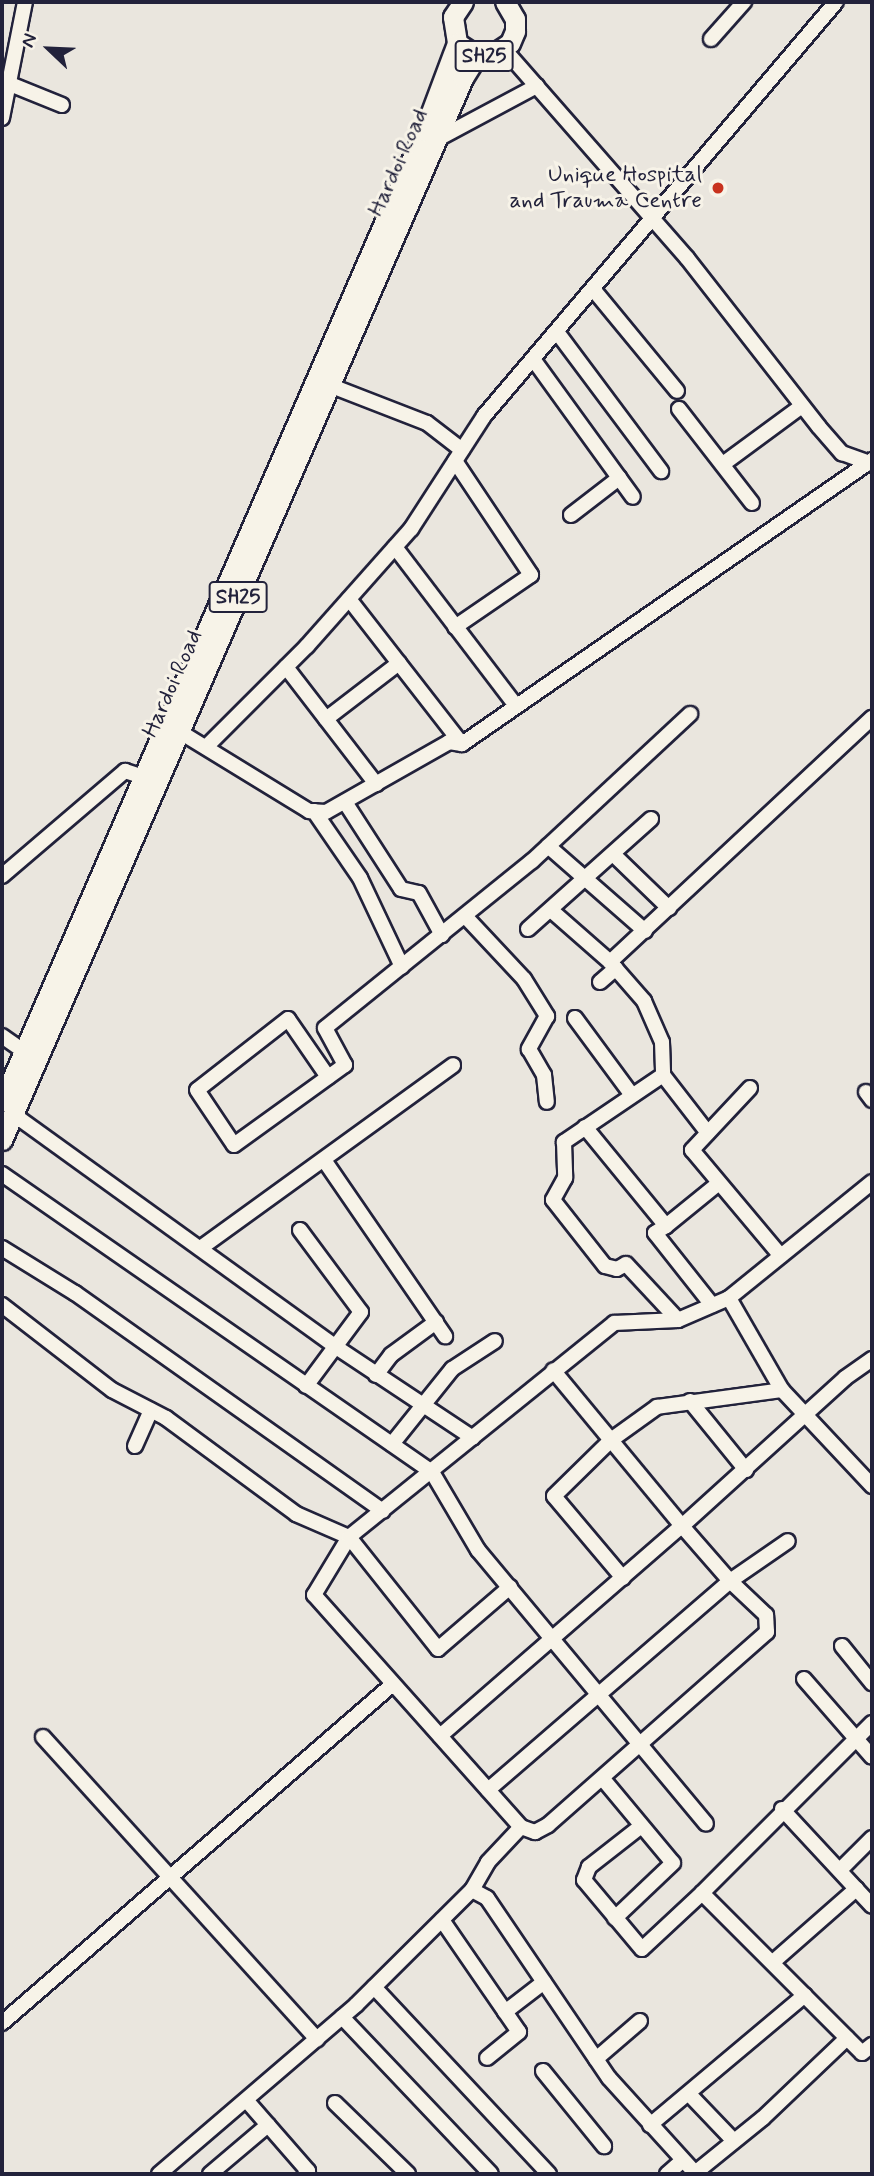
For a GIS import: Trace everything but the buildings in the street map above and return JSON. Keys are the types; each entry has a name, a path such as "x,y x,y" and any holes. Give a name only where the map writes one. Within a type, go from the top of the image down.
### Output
{"main road":[{"name":"SH25","path":"459,4 453,31 457,43 477,56 504,49 515,31 515,19 505,2"},
{"name":"Hardoi Road","path":"30,1055 144,777 173,728 329,385 427,140 457,43"},
{"name":"Hardoi Road","path":"2,1140 7,1108 427,140 477,56"}],"street":[{"path":"2,118 26,2"},
{"path":"711,39 744,2"},
{"path":"206,747 286,667 395,547 484,416 835,2"},
{"path":"504,49 653,218 842,453 871,462"},
{"path":"10,84 62,105"},
{"path":"427,140 537,86"},
{"path":"593,289 677,391"},
{"path":"557,332 661,471"},
{"path":"533,359 633,497"},
{"path":"329,385 427,423 458,455 531,575 455,627"},
{"path":"723,464 802,406"},
{"path":"679,409 752,503"},
{"path":"314,811 326,812 449,743 462,744 871,462"},
{"path":"570,515 619,478"},
{"path":"395,547 516,706"},
{"path":"349,598 462,744"},
{"path":"326,719 399,663"},
{"path":"286,667 376,784"},
{"path":"328,1077 288,1019 197,1090 234,1145 345,1065 326,1028 548,846 690,714"},
{"path":"600,982 645,931 872,718"},
{"path":"173,728 314,811 360,878 402,967"},
{"path":"2,876 125,771 144,777"},
{"path":"345,802 401,889 419,894 442,935"},
{"path":"528,929 552,911 651,819"},
{"path":"548,846 645,931"},
{"path":"613,854 669,908"},
{"path":"552,911 613,965 644,1001 663,1042 663,1075 708,1133"},
{"path":"465,916 524,979 547,1016 528,1049 544,1076 547,1102"},
{"path":"575,1018 631,1094"},
{"path":"2,1036 30,1055"},
{"path":"202,1247 453,1065"},
{"path":"663,1075 631,1094 564,1142 565,1178 553,1200 605,1266 618,1269 626,1264 678,1320"},
{"path":"750,1087 692,1150 781,1255"},
{"path":"7,1108 202,1247 336,1347 473,1438"},
{"path":"585,1126 666,1226"},
{"path":"324,1160 445,1336"},
{"path":"2,1174 432,1472 478,1550 602,1693 706,1824"},
{"path":"552,1370 730,1581 766,1615 767,1632 603,1779 535,1832 521,1827 314,1595 349,1537 432,1472 552,1370 614,1323 678,1320 729,1298 872,1182"},
{"path":"712,1305 655,1233 719,1183"},
{"path":"300,1230 361,1312 306,1386"},
{"path":"2,1248 75,1293 383,1511"},
{"path":"729,1298 782,1390 872,1486"},
{"path":"2,1305 112,1390 151,1410 296,1514 349,1537 438,1648 510,1587"},
{"path":"376,1375 391,1355 436,1322"},
{"path":"392,1444 422,1402 452,1368 495,1341"},
{"path":"440,1736 807,1417 845,1378 872,1359"},
{"path":"623,1578 554,1496 611,1440 657,1407 782,1390"},
{"path":"690,1401 746,1470"},
{"path":"135,1446 151,1410"},
{"path":"488,1790 730,1581 788,1541"},
{"path":"842,1646 872,1683"},
{"path":"804,1679 872,1757"},
{"path":"2,2023 393,1684"},
{"path":"640,1827 589,1867 583,1880 642,1949 702,1893 782,1809 872,1723"},
{"path":"43,1737 167,1880 317,2039"},
{"path":"603,1779 640,1827 673,1863 615,1918"},
{"path":"782,1809 841,1869 872,1906"},
{"path":"159,2174 247,2101 374,1987 472,1890 488,1862 521,1827"},
{"path":"841,1869 872,1838"},
{"path":"773,1962 856,1889"},
{"path":"472,1890 486,1898 596,2059 695,2174 732,2139 763,2118 847,2038"},
{"path":"702,1893 862,2053 872,2045"},
{"path":"442,1920 519,2032 487,2058"},
{"path":"505,2012 544,1982"},
{"path":"374,1987 549,2174"},
{"path":"650,2124 690,2095 805,1995"},
{"path":"342,2017 491,2174"},
{"path":"596,2059 640,2021"},
{"path":"543,2071 604,2146"},
{"path":"690,2095 732,2139"},
{"path":"247,2101 308,2171 304,2174"},
{"path":"335,2103 400,2171"},
{"path":"211,2174 268,2125"},
{"path":"667,2174 682,2161"}],"place":[{"name":"Unique Hospital and Trauma Centre","path":"718,188"}]}
